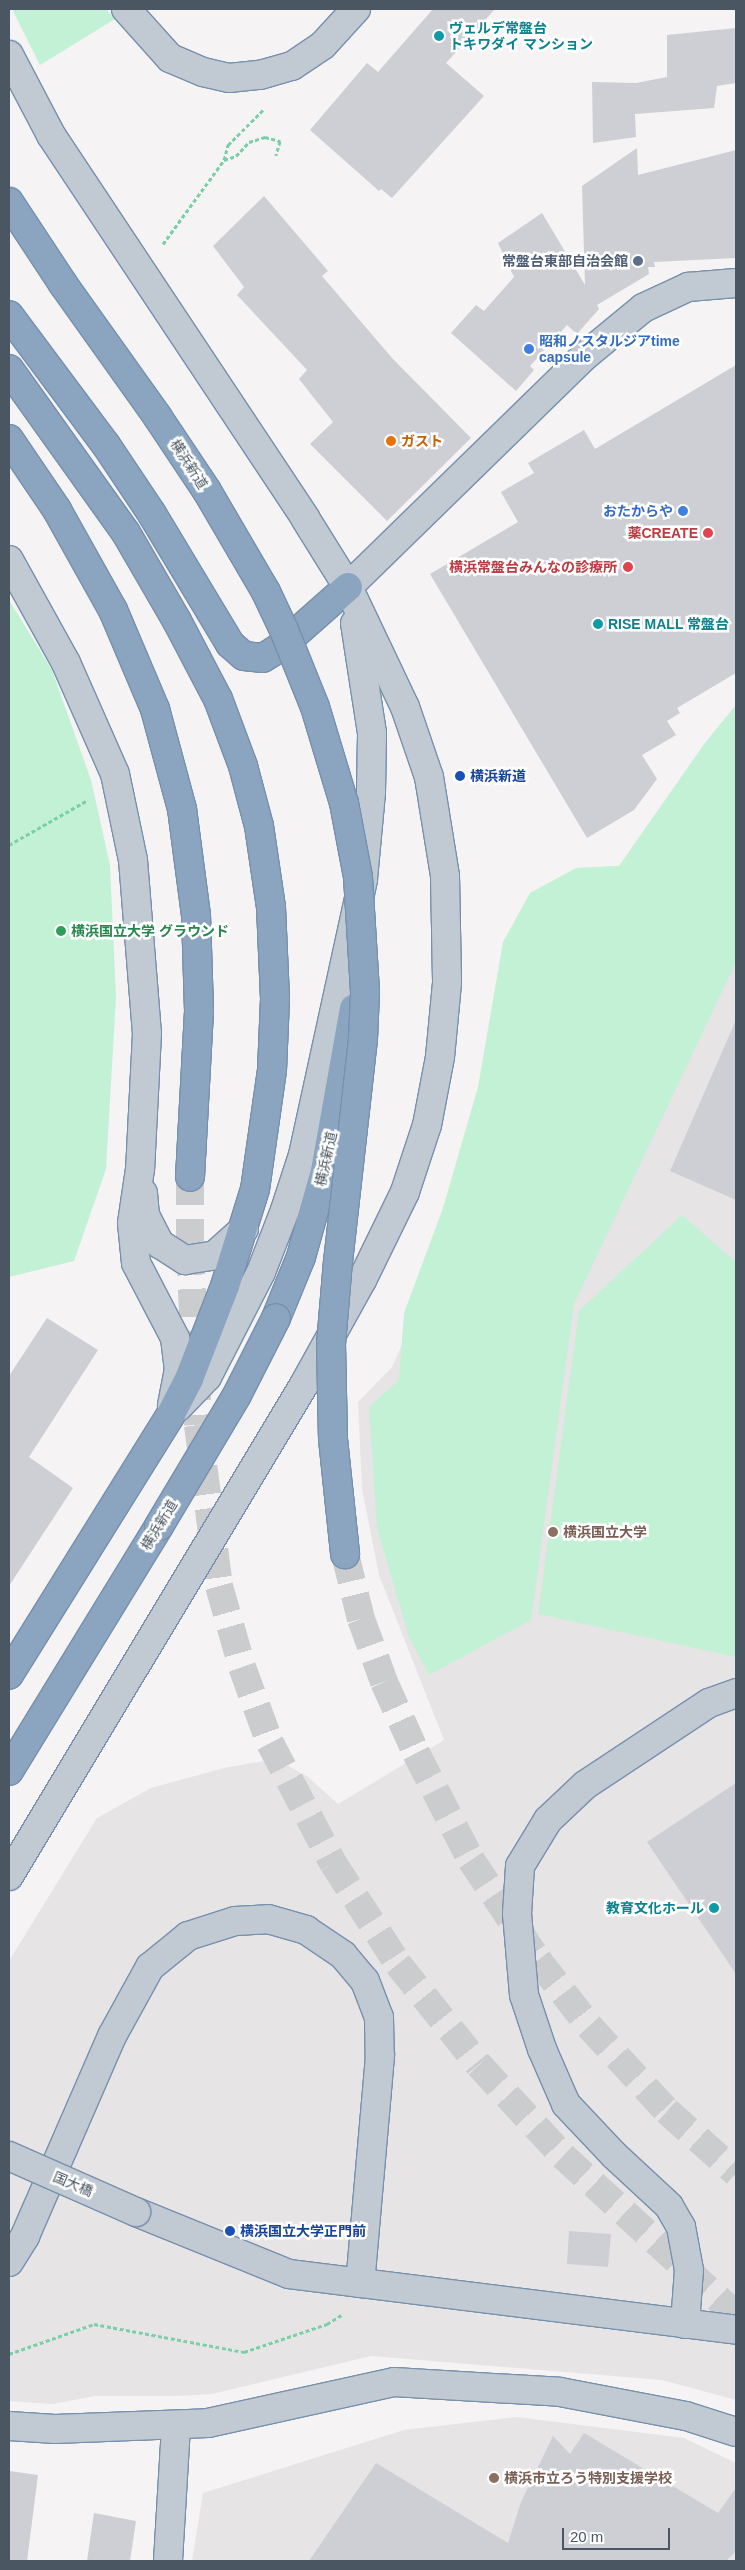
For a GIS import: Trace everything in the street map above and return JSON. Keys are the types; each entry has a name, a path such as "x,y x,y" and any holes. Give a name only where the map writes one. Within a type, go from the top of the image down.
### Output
{"highway":[{"name":"横浜新道","path":"9,202 207,491 266,592 284,630 315,707 344,803 358,876 363,938 357,993 325,1171 301,1257 276,1318 237,1395 9,1771"},
{"path":"9,315 106,445 152,514 230,644 244,656 263,658 279,648 348,587"},
{"path":"9,369 126,533 177,621 218,699 243,766 259,826 271,907 275,999 272,1070 255,1189 244,1229 221,1297 189,1379 170,1416 9,1675"},
{"path":"9,439 57,510 113,610 155,709 182,809 196,915 199,1011 190,1177"},
{"path":"345,1554 333,1439 332,1344 338,1261 363,1039 365,993 363,938"}],"street":[{"path":"126,9 170,58 203,72 229,78 260,76 292,66 324,45 356,9"},
{"path":"9,55 51,135 306,518 348,587 405,707 429,777 445,876 447,983 440,1057 427,1125 406,1192 305,1383 30,1838 9,1876"},
{"path":"348,587 586,356 643,308 688,287 736,283"},
{"path":"9,560 66,663 115,774 133,860 148,1033 140,1169 132,1223 136,1263 174,1338 179,1370 170,1416"},
{"path":"170,1416 207,1377 260,1272 286,1210 303,1155 346,961 363,879 371,792 372,733 348,587"},
{"path":"140,1169 145,1215 160,1244 185,1260 215,1255 244,1229"},
{"path":"684,2324 689,2270 681,2226 669,2206 614,2155 566,2104 542,2049 524,1995 517,1914 520,1866 548,1820 585,1785 708,1703 736,1693"},
{"path":"9,1866 30,1838"},
{"path":"9,2262 24,2236 112,2036 150,1967 188,1936 236,1921 268,1919 306,1930 343,1955 365,1981 379,2017 380,2056 360,2283"},
{"name":"国大橋","path":"9,2156 136,2212 289,2274 736,2329"},
{"path":"9,2426 55,2430 208,2423 394,2382 560,2392 686,2416 736,2432"},
{"path":"168,2561 176,2425"}],"path":[{"path":"180,220 224,160 228,145 267,106"},
{"path":"224,160 236,156 249,142 265,137 280,141 276,155"},
{"path":"9,845 92,798"},
{"path":"9,2354 94,2324 244,2352 327,2324 343,2313"}],"shaded area":[{"name":"横浜国立大学","path":"736,705 736,2400 662,2380 371,2356 212,2394 95,2396 53,2404 9,2401 9,1961 97,1818 151,1788 224,1768 276,1759 308,1777 338,1804 444,1740 379,1575 362,1489 358,1402 392,1367 475,1179 576,868 619,866 705,743"},
{"name":"横浜市立ろう特別支援学校","path":"517,2417 684,2438 736,2463 736,2561 192,2561 203,2493 404,2430"}],"green space":[{"path":"12,9 106,9 115,19 40,65"},
{"name":"横浜国立大学 グラウンド","path":"9,600 52,670 91,780 110,865 116,997 106,1169 74,1261 9,1277"},
{"path":"736,705 736,962 574,1304 531,1620 429,1675 409,1637 377,1528 369,1407 399,1380 404,1313 443,1208 478,1087 503,942 530,893 576,868 619,866 705,743"},
{"path":"682,1215 736,1262 736,1657 538,1614 579,1311"}],"building":[{"path":"433,9 495,9 446,63 484,96 392,198 381,189 379,191 310,130 367,63 378,72"},
{"path":"736,28 736,83 717,86 714,108 635,114 636,137 593,143 592,82 636,83 667,77 667,35"},
{"path":"637,148 638,175 736,150 736,258 654,262 655,267 648,267 649,274 597,305 599,309 577,334 567,325 530,366 534,370 516,391 451,333 476,305 484,311 514,277 498,243 542,213 585,285 582,186"},
{"path":"264,196 328,271 322,276 392,358 471,438 387,521 310,444 333,422 299,379 307,370 237,295 244,287 213,246"},
{"name":"RISE MALL 常盤台","path":"736,365 736,673 677,708 680,713 667,721 676,735 642,755 657,779 634,810 587,838 430,574 518,522 501,492 534,473 528,463 584,430 595,449"},
{"path":"736,1020 736,1200 670,1171"},
{"path":"47,1318 98,1350 29,1457 73,1488 9,1586 9,1376"},
{"name":"教育文化ホール","path":"736,1783 736,1974 647,1842"},
{"path":"569,2231 611,2234 608,2267 567,2264"},
{"path":"584,2433 718,2513 736,2488 736,2551 726,2561 309,2561 376,2463 508,2543 521,2502 553,2436 570,2454"},
{"path":"9,2471 38,2475 27,2561 9,2560"},
{"path":"94,2513 136,2521 130,2561 87,2561"}],"tunnel":[{"path":"190,1177 190,1247 198,1425 219,1586 242,1667 270,1743 333,1863 398,1964 479,2065 563,2156 736,2315"},
{"path":"345,1554 361,1619 384,1682 416,1753 471,1860 538,1960 589,2026 667,2111 736,2173"}],"place":[{"name":"ヴェルデ常盤台 トキワダイ マンション","path":"439,36"},
{"name":"常盤台東部自治会館","path":"638,261"},
{"name":"昭和ノスタルジアtime capsule","path":"529,349"},
{"name":"ガスト","path":"391,441"},
{"name":"おたからや","path":"683,511"},
{"name":"薬CREATE","path":"708,533"},
{"name":"横浜常盤台みんなの診療所","path":"628,567"},
{"name":"RISE MALL 常盤台","path":"598,624"},
{"name":"横浜新道","path":"460,776"},
{"name":"横浜国立大学 グラウンド","path":"61,931"},
{"name":"横浜国立大学","path":"553,1532"},
{"name":"教育文化ホール","path":"714,1908"},
{"name":"横浜国立大学正門前","path":"230,2231"},
{"name":"横浜市立ろう特別支援学校","path":"494,2478"}]}
